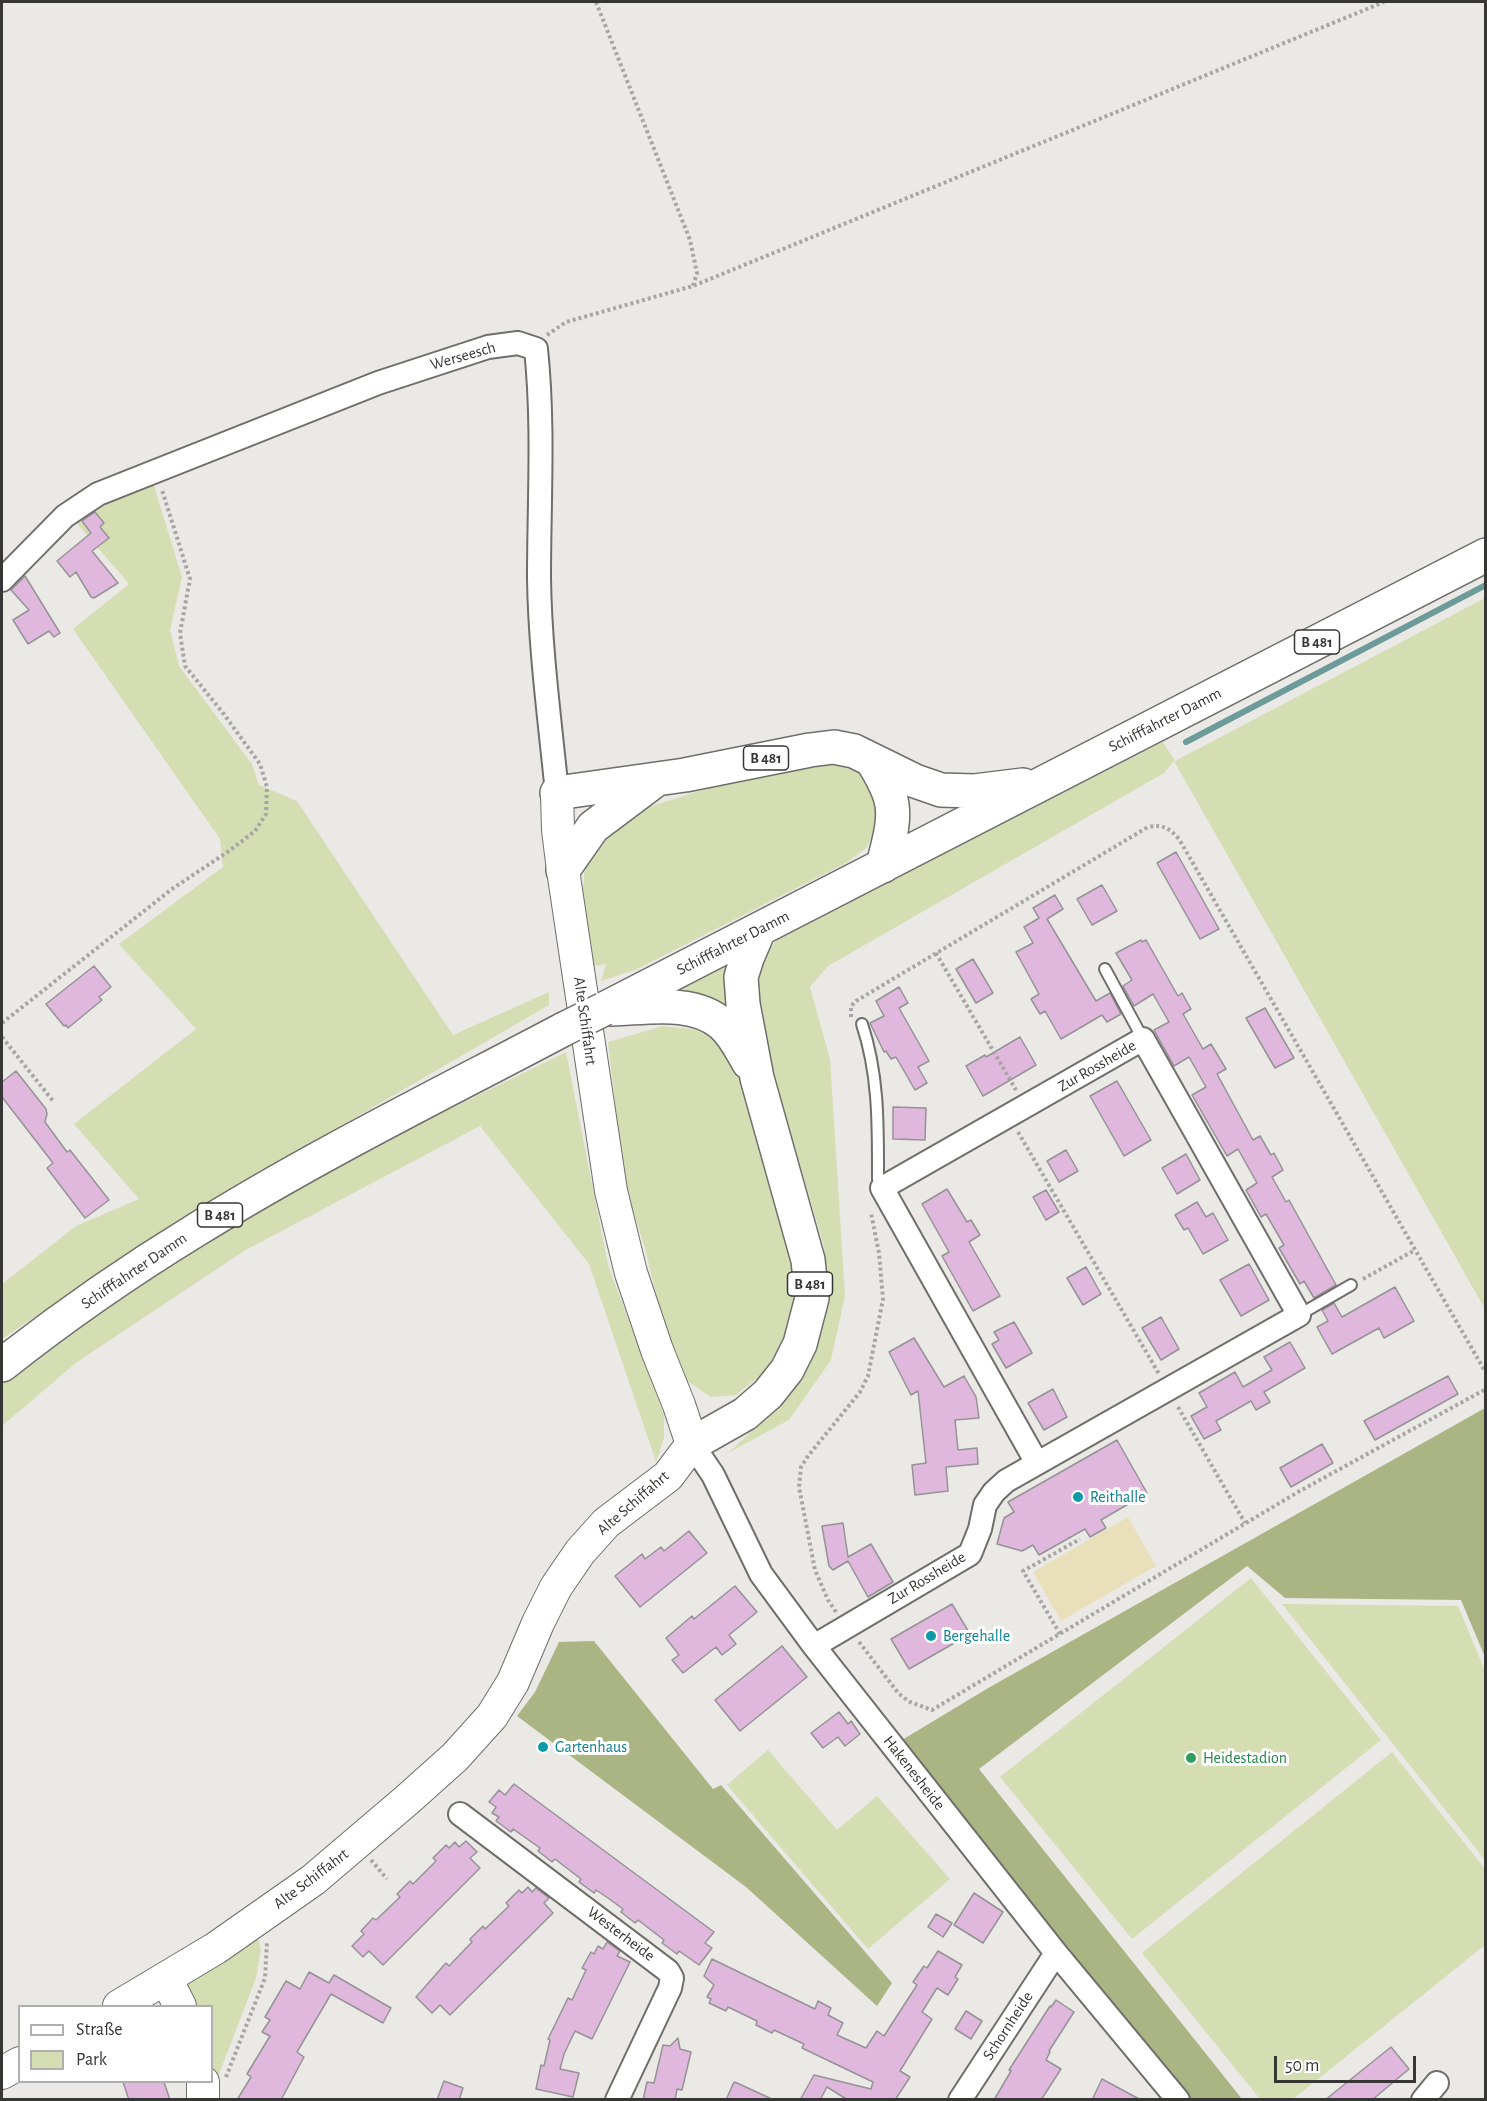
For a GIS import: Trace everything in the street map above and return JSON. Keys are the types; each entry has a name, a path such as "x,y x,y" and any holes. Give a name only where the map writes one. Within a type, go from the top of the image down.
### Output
{"highway":[{"name":"Schifffahrter Damm","path":"2,1365 102,1291 196,1229 323,1157 564,1029 1485,555"},
{"name":"B 481","path":"557,793 657,779 834,747 854,751 915,781 941,790 974,790 1043,783"},
{"path":"873,762 886,784 892,804 892,826 883,866"},
{"name":"B 481","path":"563,870 593,827 657,779"},
{"name":"B 481","path":"693,1444 745,1414 768,1394 787,1370 800,1344 812,1298 808,1260 757,1078 743,1004 741,977 759,930"},
{"name":"B 481","path":"604,1009 677,1007 698,1010 722,1024 738,1045 757,1078"}],"street":[{"name":"Werseesch","path":"2,580 65,516 98,494 378,383 488,347 518,343 536,349"},
{"path":"536,349 540,386 539,581 548,709 557,793"},
{"name":"Alte Schiffahrt","path":"122,2005 216,1948 313,1880 431,1779 475,1736 492,1716 513,1682 556,1587 580,1552 606,1523 668,1476 693,1444 657,1350 631,1273 611,1191 563,870 558,830 557,793"},
{"name":"Zur Rossheide","path":"814,1646 970,1554 980,1529 985,1505 1006,1481 1299,1315 1143,1039 882,1188"},
{"path":"882,1188 1037,1463"},
{"name":"Hakenesheide","path":"693,1444 713,1475 761,1574 814,1646 1166,2094"},
{"name":"Westerheide","path":"460,1815 668,1971 672,1978 670,1988 617,2100"},
{"name":"Schornheide","path":"960,2100 1056,1953"},
{"path":"166,1979 179,2005"},
{"path":"2,2073 18,2064"}],"lane":[{"path":"1105,969 1143,1039"},
{"path":"857,1024 870,1049 878,1106 878,1179 882,1188"},
{"path":"1299,1315 1351,1285"}],"path":[{"path":"596,2 690,240 697,273 693,286"},
{"path":"536,349 549,333 566,322 693,286 1384,2"},
{"path":"2,1023 172,889 255,831 266,814 267,787 260,764 224,713 185,666 180,633 190,579 156,470"},
{"path":"857,1024 849,1013 856,1001 1148,827 1161,825 1171,829 1179,839 1485,1373"},
{"path":"936,953 1017,1111 1167,1389 1245,1523"},
{"path":"2,1037 53,1101"},
{"path":"871,1210 879,1253 883,1299 868,1376 860,1392 801,1467 799,1487 815,1570 828,1600 899,1694 910,1702 932,1710 1245,1523 1485,1389"},
{"path":"1351,1285 1415,1250"},
{"path":"1060,1634 1023,1571 1080,1539"},
{"path":"213,2082 265,1978 268,1947 262,1916"}],"green space":[{"path":"152,479 182,577 170,630 179,666 252,764 259,785 297,801 453,1035 549,992 549,1005 177,1221 2,1339 2,1284 76,1226 139,1199 74,1124 196,1029 119,944 223,867 220,839 73,629 129,584 73,519"},
{"path":"1485,598 1485,1309 1174,761 1164,773 828,966 810,987 830,1059 845,1296 831,1360 789,1420 728,1453 761,1423 795,1381 826,1298 824,1246 761,1035 755,969 779,937 1163,742 1175,761"},
{"path":"836,762 866,777 879,799 880,823 866,848 846,863 635,970 601,981 606,964 593,966 583,891 585,863 598,840 642,809 728,782"},
{"path":"730,963 732,1017 682,992 682,988"},
{"path":"663,1026 699,1030 725,1048 743,1086 797,1271 788,1342 759,1377 736,1395 711,1397 687,1381 665,1332 645,1248 625,1186 608,1042"},
{"path":"566,1052 608,1265 664,1415 664,1438 656,1462 589,1264 480,1126 244,1251 77,1362 2,1426 2,1378 269,1198"},
{"path":"1485,1408 1485,1657 1461,1600 1285,1598 1247,1566 979,1769 1242,2099 1188,2099 902,1740 990,1687"},
{"name":"Heidestadion","path":"1251,1578 1381,1740 1132,1939 1000,1777"},
{"path":"1282,1604 1458,1606 1485,1671 1485,1860"},
{"path":"594,1641 713,1789 721,1785 892,1983 877,2006 746,1887 517,1716 535,1692 559,1642"},
{"path":"768,1750 837,1830 877,1796 950,1879 868,1949 727,1785"},
{"path":"1392,1752 1485,1869 1485,1945 1293,2099 1260,2099 1142,1953"},
{"path":"256,1932 261,1949 256,1978 214,2087 213,2005 189,2005 181,1983"}],"sand":[{"path":"1128,1517 1156,1566 1061,1621 1033,1572"}],"building":[{"path":"95,512 104,523 100,527 109,538 92,551 118,583 94,598 91,597 76,572 70,577 57,561 91,533 82,521"},
{"path":"25,576 60,633 54,637 49,631 28,644 13,620 29,610 11,590"},
{"path":"1176,852 1219,929 1200,939 1157,863"},
{"path":"1102,885 1117,911 1092,925 1077,899"},
{"path":"1055,895 1063,909 1047,919 1096,1001 1110,993 1121,1014 1107,1022 1102,1015 1061,1039 1045,1011 1040,1014 1031,999 1039,994 1016,952 1033,943 1024,927 1039,918 1033,908"},
{"path":"1141,940 1142,942 1146,940 1178,996 1182,993 1191,1009 1183,1014 1203,1049 1211,1044 1226,1069 1217,1074 1253,1140 1260,1136 1271,1155 1274,1153 1283,1170 1272,1177 1286,1202 1289,1200 1336,1285 1314,1298 1304,1281 1300,1284 1279,1248 1284,1245 1266,1214 1261,1217 1246,1190 1257,1183 1238,1149 1227,1156 1192,1095 1206,1087 1189,1057 1174,1066 1154,1030 1169,1022 1153,994 1134,1006 1123,986 1132,980 1116,953"},
{"path":"973,959 993,993 976,1003 956,969"},
{"path":"94,966 111,987 99,997 102,1000 68,1028 46,1004"},
{"path":"899,987 908,1003 899,1008 929,1061 918,1067 927,1083 915,1090 896,1057 891,1059 886,1051 884,1052 870,1023 884,1016 876,1001"},
{"path":"1265,1008 1294,1058 1275,1068 1246,1018"},
{"path":"1020,1037 1036,1065 983,1096 966,1066"},
{"path":"16,1071 46,1109 45,1122 67,1152 70,1150 109,1200 85,1218 47,1168 53,1163 2,1097 2,1082"},
{"path":"1117,1081 1151,1140 1124,1156 1090,1096"},
{"path":"893,1107 926,1108 925,1140 893,1139"},
{"path":"1066,1150 1078,1171 1059,1182 1047,1161"},
{"path":"1186,1154 1200,1180 1177,1194 1162,1168"},
{"path":"947,1189 967,1222 971,1220 980,1235 969,1242 1000,1296 973,1311 942,1256 949,1252 922,1204"},
{"path":"1046,1190 1059,1212 1046,1220 1033,1197"},
{"path":"1197,1202 1206,1217 1213,1213 1228,1240 1203,1254 1188,1228 1184,1230 1175,1215"},
{"path":"1249,1264 1269,1300 1241,1316 1220,1280"},
{"path":"1086,1267 1101,1294 1083,1305 1067,1278"},
{"path":"1395,1287 1414,1321 1384,1338 1379,1328 1332,1354 1317,1327 1328,1321 1322,1310 1334,1303 1342,1317"},
{"path":"1161,1317 1179,1349 1161,1360 1142,1328"},
{"path":"1014,1322 1032,1353 1006,1368 992,1344 999,1340 994,1332"},
{"path":"914,1338 944,1387 964,1376 976,1397 979,1418 955,1420 958,1450 977,1448 978,1464 946,1467 948,1491 915,1495 912,1465 926,1463 918,1391 911,1395 889,1352"},
{"path":"1290,1342 1305,1368 1264,1392 1270,1402 1256,1410 1251,1401 1216,1421 1221,1430 1204,1439 1191,1416 1207,1407 1199,1393 1235,1372 1243,1387 1272,1370 1264,1357"},
{"path":"1448,1376 1458,1394 1375,1440 1364,1421"},
{"path":"1053,1389 1067,1417 1044,1430 1028,1403"},
{"name":"Reithalle","path":"1117,1440 1147,1493 1101,1520 1106,1528 1090,1537 1085,1529 1039,1555 1033,1545 1022,1551 997,1544 1004,1518 1014,1512 1008,1502"},
{"path":"1322,1444 1333,1463 1291,1487 1280,1468"},
{"path":"843,1523 848,1557 871,1544 893,1582 868,1597 848,1561 833,1570 829,1566 822,1526"},
{"path":"689,1531 707,1553 640,1607 615,1576 642,1554 645,1559 661,1547 664,1551"},
{"path":"735,1586 757,1612 729,1635 736,1644 722,1655 716,1647 683,1673 672,1660 679,1655 666,1638 692,1616 694,1619"},
{"name":"Bergehalle","path":"952,1604 970,1634 909,1669 891,1639"},
{"path":"782,1646 807,1677 740,1731 715,1700"},
{"path":"839,1712 848,1724 851,1721 860,1734 845,1746 838,1737 823,1748 811,1733"},
{"path":"514,1784 714,1932 705,1943 712,1948 699,1965 679,1951 677,1954 662,1943 664,1940 638,1920 635,1923 621,1912 623,1909 608,1898 596,1890 594,1893 579,1882 581,1879 555,1859 552,1862 538,1851 540,1848 513,1829 511,1832 496,1821 499,1817 492,1813 496,1807 489,1802 499,1790 505,1795"},
{"path":"466,1841 477,1852 470,1858 480,1868 383,1965 369,1951 363,1957 352,1946 364,1934 361,1931 373,1918 376,1920 400,1897 397,1894 410,1881 413,1884 436,1861 433,1858 446,1845 449,1848 455,1842 459,1847"},
{"path":"528,1887 532,1892 536,1888 549,1898 544,1903 553,1913 450,2015 440,2005 432,2013 416,1997 446,1963 449,1966 472,1942 470,1939 483,1926 485,1929 509,1906 506,1903 519,1890 522,1893"},
{"path":"974,1893 1003,1912 983,1943 954,1925"},
{"path":"936,1914 952,1923 943,1937 928,1927"},
{"path":"607,1942 620,1951 617,1956 630,1962 592,2039 575,2031 564,2054 560,2069 579,2073 573,2097 536,2089 541,2065 544,2066 550,2040 548,2039 568,1998 572,2000 586,1970 582,1968 591,1952 594,1954 598,1946 603,1949"},
{"path":"938,1951 962,1965 955,1977 958,1979 948,1995 937,1988 922,2012 932,2019 900,2071 910,2077 895,2100 848,2100 827,2087 820,2100 800,2100 814,2075 871,2089 873,2082 802,2048 804,2044 774,2030 772,2033 756,2025 757,2021 728,2007 726,2011 709,2003 711,1999 707,1997 714,1985 704,1976 712,1959 815,2009 818,2001 831,2008 828,2015 843,2023 837,2035 866,2048 877,2031 884,2036 917,1985 913,1982 924,1966 927,1968"},
{"path":"309,1972 329,1983 334,1975 391,2008 383,2023 331,1994 297,2052 304,2057 281,2100 237,2100 251,2077 247,2074 270,2036 262,2032 270,2020 265,2017 286,1981 300,1989"},
{"path":"1056,2000 1074,2012 1049,2051 1046,2060 1061,2069 1041,2100 994,2100 1011,2071 1009,2070"},
{"path":"966,2011 982,2021 971,2039 955,2029"},
{"path":"678,2038 680,2049 691,2052 682,2090 677,2089 675,2100 643,2100 647,2082 654,2083 663,2045 670,2046"},
{"path":"1391,2047 1409,2069 1372,2100 1325,2100"},
{"path":"1102,2079 1141,2100 1092,2100"},
{"path":"444,2081 463,2088 459,2100 437,2100"},
{"path":"734,2082 737,2083 774,2100 726,2100"},
{"path":"123,2083 164,2083 170,2100 129,2100"}],"waterway":[{"path":"1186,742 1486,585"}],"place":[{"name":"Reithalle","path":"1078,1497"},
{"name":"Bergehalle","path":"931,1636"},
{"name":"Gartenhaus","path":"543,1747"},
{"name":"Heidestadion","path":"1191,1758"}]}
